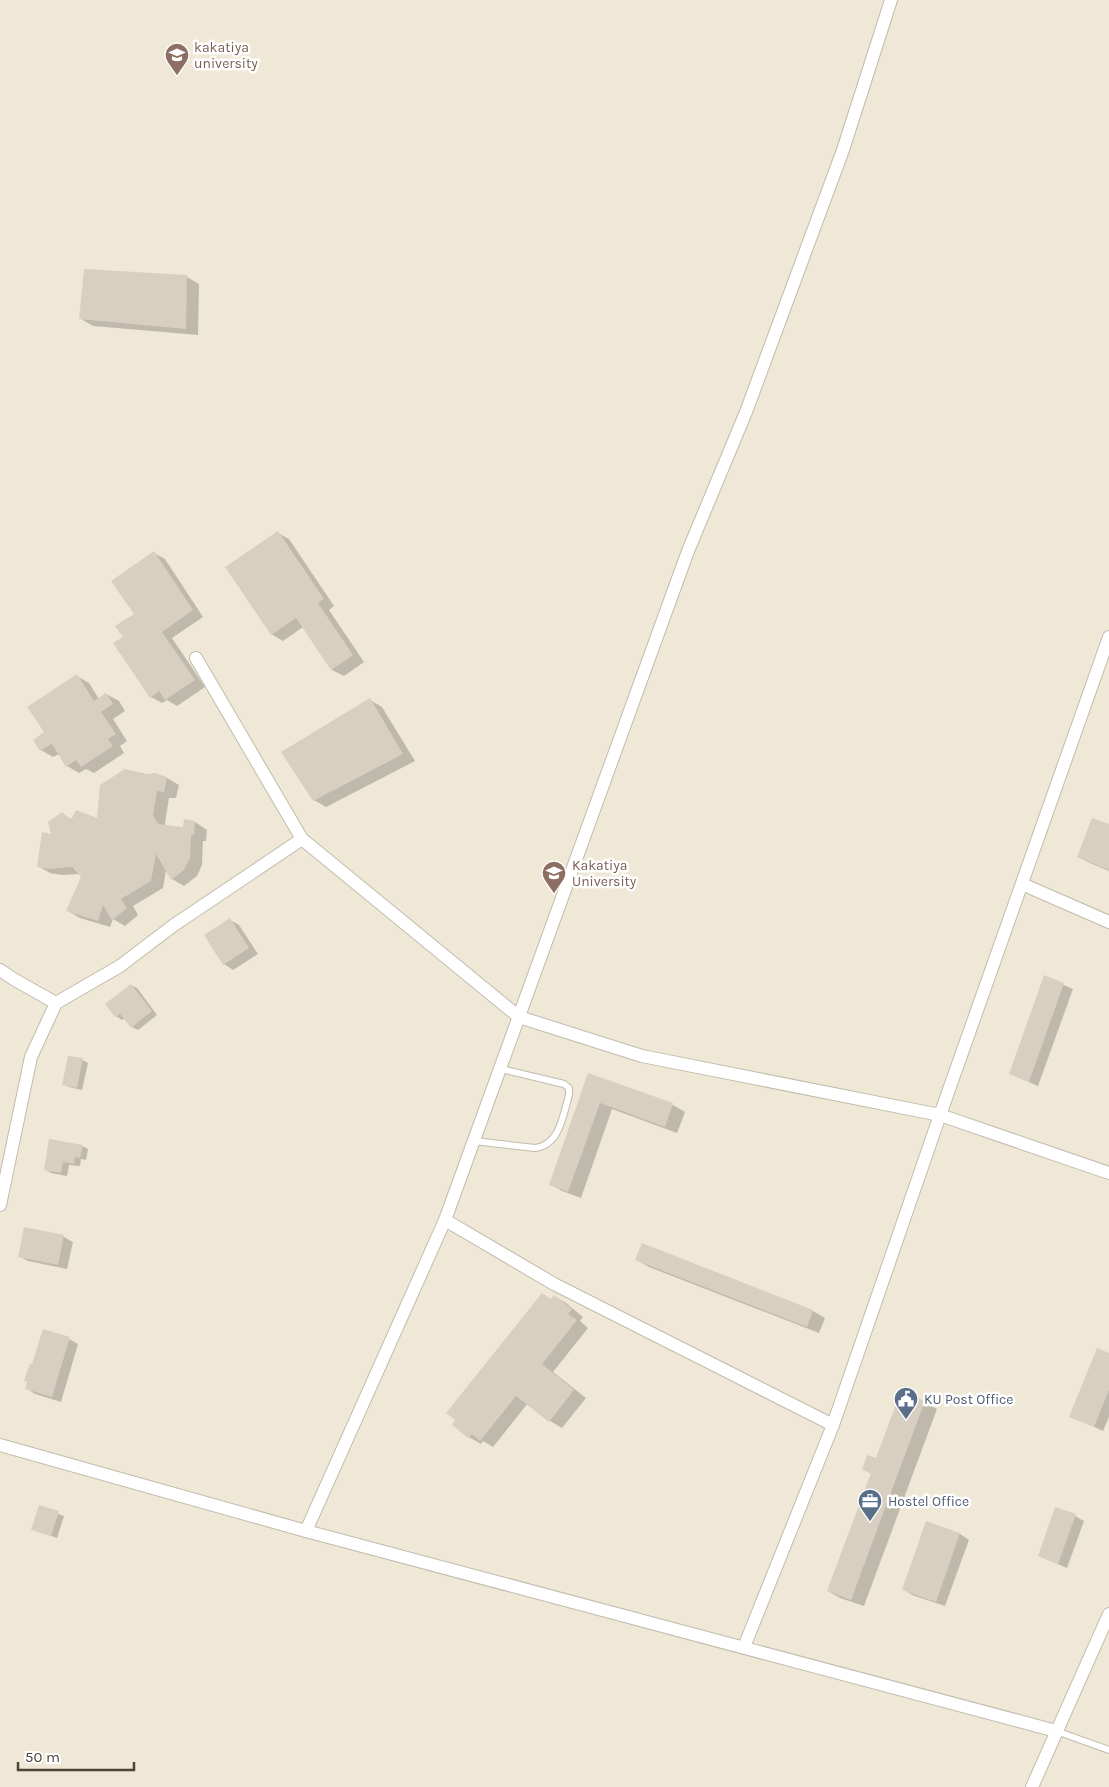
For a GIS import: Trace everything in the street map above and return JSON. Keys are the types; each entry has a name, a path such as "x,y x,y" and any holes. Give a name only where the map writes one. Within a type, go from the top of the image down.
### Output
{"street":[{"path":"306,1530 445,1220 688,551 746,412 839,159 891,0"},
{"path":"744,1647 833,1425 1109,637"},
{"path":"196,658 302,839 519,1017 642,1056 940,1115 1109,1173"},
{"path":"0,1205 31,1057 56,1003 120,966 174,925 302,839"},
{"path":"1022,884 1109,922"},
{"path":"0,970 56,1003"},
{"path":"445,1220 554,1284 833,1425"},
{"path":"0,1445 306,1530 1056,1732"},
{"path":"1032,1787 1109,1614"}],"lane":[{"path":"474,1141 535,1148 545,1147 556,1136 569,1095 569,1088 564,1084 500,1068"},
{"path":"1056,1732 1109,1750"}],"shaded area":[{"name":"Kakatiya University","path":"0,0 1109,0 1109,1787 0,1787"}],"building":[{"path":"84,269 187,275 186,329 79,319"},
{"path":"278,531 324,599 318,603 353,655 331,670 296,618 271,635 225,567"},
{"path":"154,551 193,610 162,632 195,680 165,700 159,691 150,698 113,643 123,637 115,626 134,614 111,581"},
{"path":"77,674 94,701 106,693 113,704 101,712 116,734 108,739 113,746 81,767 76,760 66,767 52,744 40,751 33,740 44,732 27,707"},
{"path":"370,698 403,754 313,801 281,752"},
{"path":"125,769 147,774 155,773 167,777 164,792 157,791 153,815 158,824 183,827 184,819 195,821 194,835 191,835 190,858 184,870 171,880 156,854 151,881 121,899 127,908 112,920 103,905 98,921 66,911 81,877 72,867 49,869 37,867 42,832 51,834 48,822 62,812 71,820 76,810 97,818 100,785"},
{"path":"1092,818 1109,824 1109,870 1077,857"},
{"path":"230,918 249,948 223,965 204,935"},
{"path":"1044,975 1064,983 1029,1082 1009,1074"},
{"path":"131,984 152,1011 131,1028 120,1014 115,1017 105,1004"},
{"path":"68,1056 83,1058 77,1088 62,1085"},
{"path":"588,1073 673,1103 665,1127 600,1103 568,1192 549,1185"},
{"path":"49,1139 83,1145 80,1158 75,1157 74,1164 63,1162 61,1173 44,1170"},
{"path":"24,1227 64,1235 58,1265 18,1257"},
{"path":"642,1243 813,1310 807,1327 635,1260"},
{"path":"542,1293 551,1299 554,1295 572,1309 568,1314 577,1320 542,1364 574,1390 549,1422 516,1396 480,1441 472,1434 468,1438 452,1425 455,1420 446,1413"},
{"path":"43,1329 70,1337 52,1397 25,1389 27,1381 24,1381 30,1363 32,1364"},
{"path":"1097,1348 1109,1353 1109,1390 1094,1427 1069,1417"},
{"path":"901,1391 925,1401 851,1600 827,1591 871,1473 862,1470 867,1455 876,1458"},
{"path":"39,1505 59,1511 51,1536 31,1530"},
{"path":"1055,1507 1076,1514 1058,1564 1038,1556"},
{"path":"926,1521 960,1533 936,1602 902,1590"}],"place":[{"name":"kakatiya university","path":"177,76"},
{"name":"Kakatiya University","path":"554,894"},
{"name":"KU Post Office","path":"906,1420"},
{"name":"Hostel Office","path":"870,1522"}]}
